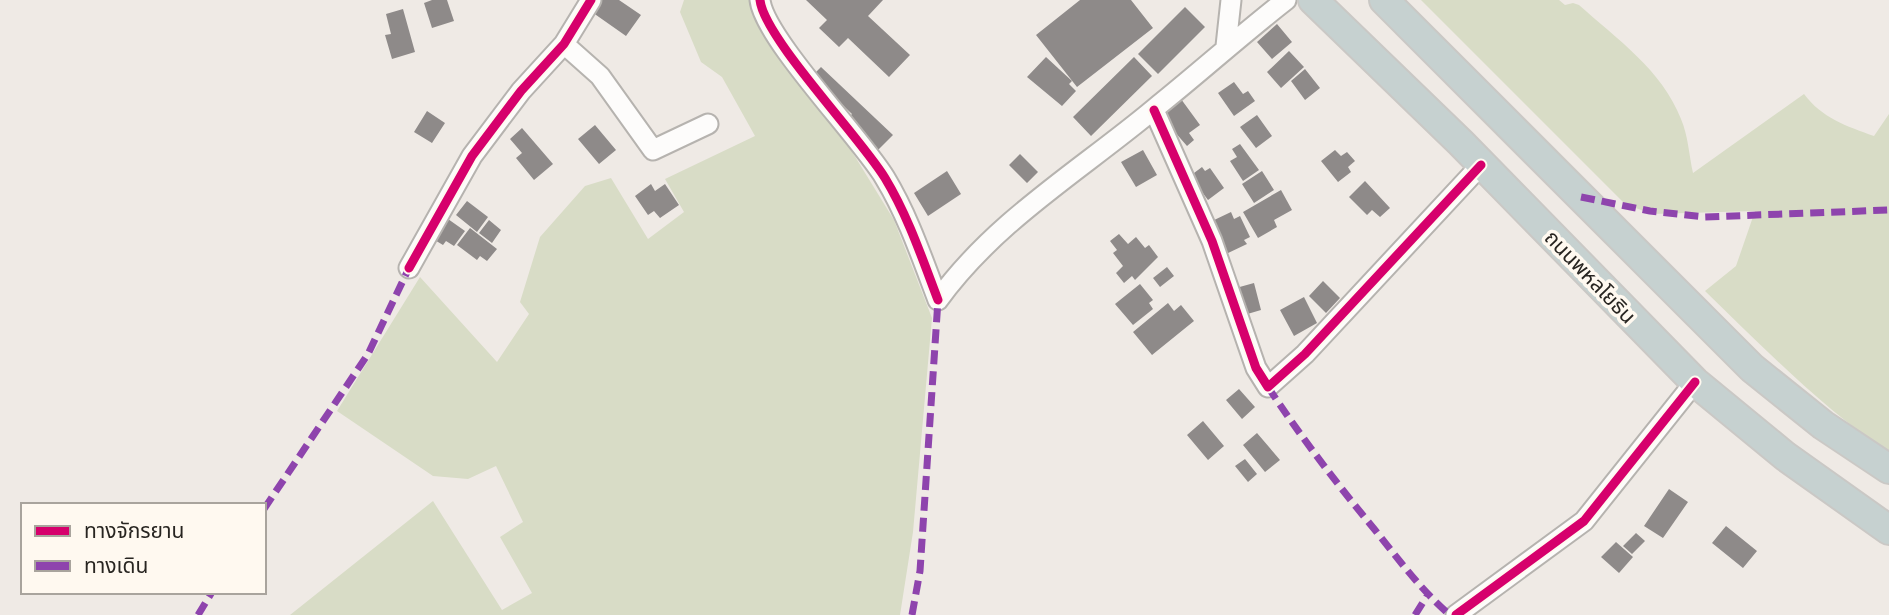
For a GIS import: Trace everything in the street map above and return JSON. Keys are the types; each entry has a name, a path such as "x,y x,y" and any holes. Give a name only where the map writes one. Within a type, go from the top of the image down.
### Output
{"highway":[{"name":"ถนนพหลโยธิน","path":"1313,0 1461,144 1695,382 1785,456 1889,530"},
{"path":"1384,0 1752,368 1823,425 1889,469"},
{"path":"1461,144 1496,111"}],"street":[{"path":"409,268 472,156 521,91 564,44 591,0"},
{"path":"760,0 761,9 780,40 884,176 920,249 938,300 962,267 1049,190 1154,110 1226,46 1286,0"},
{"path":"1226,46 1231,0"},
{"path":"564,44 600,76 653,150 708,124"},
{"path":"1154,110 1212,241 1249,350 1268,387 1304,354 1481,165"},
{"path":"1456,615 1584,521 1695,382"}],"green space":[{"path":"684,0 753,0 753,11 776,54 835,124 894,220 932,318 913,532 900,615 290,615 433,501 502,610 532,593 500,537 523,522 496,466 468,479 433,476 337,411 420,277 497,362 529,314 520,302 540,237 585,186 611,178 648,239 684,212 665,179 755,136 722,77 701,62 680,12"},
{"path":"1421,0 1559,0 1565,5 1579,5 1637,56 1673,101 1687,138 1693,173 1804,94 1827,115 1844,125 1874,136 1889,114 1889,453 1816,397 1705,291 1736,266 1755,211 1652,214 1625,204"}],"building":[{"path":"447,0 454,21 432,28 424,3"},
{"path":"596,0 619,0 641,15 626,36 589,10"},
{"path":"806,0 883,0 868,16 910,55 889,77 848,38 839,47 819,28 827,20"},
{"path":"1080,0 1131,0 1153,28 1077,87 1036,35"},
{"path":"1185,7 1205,27 1158,74 1138,54"},
{"path":"403,9 415,52 392,59 385,35 391,34 386,14"},
{"path":"1277,24 1292,42 1272,59 1257,42"},
{"path":"1289,51 1304,67 1281,88 1267,72"},
{"path":"1046,57 1072,81 1069,84 1076,91 1062,106 1027,77"},
{"path":"1134,57 1152,76 1091,136 1073,117"},
{"path":"821,67 893,135 877,151 846,120 852,114 812,76"},
{"path":"1305,69 1320,88 1305,100 1291,81"},
{"path":"1234,82 1243,94 1248,91 1255,101 1234,116 1218,93"},
{"path":"1181,99 1200,125 1189,133 1194,140 1187,146 1160,115"},
{"path":"427,111 445,123 432,143 414,132"},
{"path":"1257,115 1272,136 1256,148 1240,127"},
{"path":"595,125 616,150 599,164 578,139"},
{"path":"522,128 553,164 534,180 516,158 522,153 510,139"},
{"path":"1240,144 1259,170 1243,181 1230,161 1237,157 1232,149"},
{"path":"1143,150 1157,175 1136,187 1121,162"},
{"path":"1335,150 1341,156 1347,152 1355,161 1348,167 1351,172 1338,182 1321,161"},
{"path":"1020,154 1038,172 1027,183 1009,165"},
{"path":"1202,167 1205,171 1210,168 1224,188 1208,200 1190,176"},
{"path":"947,171 961,194 928,216 914,193"},
{"path":"1262,171 1274,190 1254,203 1242,184"},
{"path":"1365,181 1390,208 1380,217 1372,210 1367,215 1349,197"},
{"path":"651,184 655,191 665,184 679,205 660,218 654,211 648,215 635,196"},
{"path":"1281,190 1292,210 1274,220 1277,227 1258,238 1243,212"},
{"path":"467,201 488,217 477,232 456,215"},
{"path":"1231,212 1234,219 1240,216 1250,237 1244,240 1247,244 1226,254 1210,222"},
{"path":"448,219 465,231 454,246 446,241 443,245 433,239"},
{"path":"489,220 501,230 492,243 479,233"},
{"path":"470,228 497,249 487,261 480,256 477,260 457,245"},
{"path":"1119,234 1128,244 1136,237 1145,248 1149,245 1158,257 1135,280 1132,276 1124,283 1116,273 1123,266 1113,253 1117,250 1110,241"},
{"path":"1167,267 1174,276 1160,287 1153,278"},
{"path":"1323,281 1340,298 1326,313 1309,296"},
{"path":"1254,283 1261,310 1244,315 1236,288"},
{"path":"1140,284 1153,300 1149,303 1153,309 1133,325 1115,304"},
{"path":"1304,297 1317,323 1294,336 1280,310"},
{"path":"1168,303 1174,311 1181,305 1194,321 1152,355 1133,332"},
{"path":"1239,389 1255,407 1242,419 1226,400"},
{"path":"1203,421 1224,446 1208,460 1187,435"},
{"path":"1257,433 1280,460 1265,472 1243,445"},
{"path":"1245,459 1257,474 1248,482 1235,466"},
{"path":"1669,489 1688,502 1663,538 1644,526"},
{"path":"1726,526 1757,551 1743,568 1712,543"},
{"path":"1636,533 1645,541 1632,554 1623,546"},
{"path":"1616,542 1633,557 1619,573 1601,557"}],"marked path":[{"path":"1581,197 1650,211 1705,217 1889,210"},
{"path":"266,506 368,354 409,268"},
{"path":"912,615 920,571 938,300"},
{"path":"1268,387 1347,495 1429,595 1450,615"},
{"path":"198,615 211,594"},
{"path":"1415,615 1427,596"}],"cycle path":[{"path":"409,268 472,156 521,91 564,44 591,0"},
{"path":"760,0 778,38 885,178 908,222 938,300"},
{"path":"1154,110 1212,241 1256,368 1268,387 1305,354 1481,165"},
{"path":"1456,615 1584,521 1695,382"}]}
